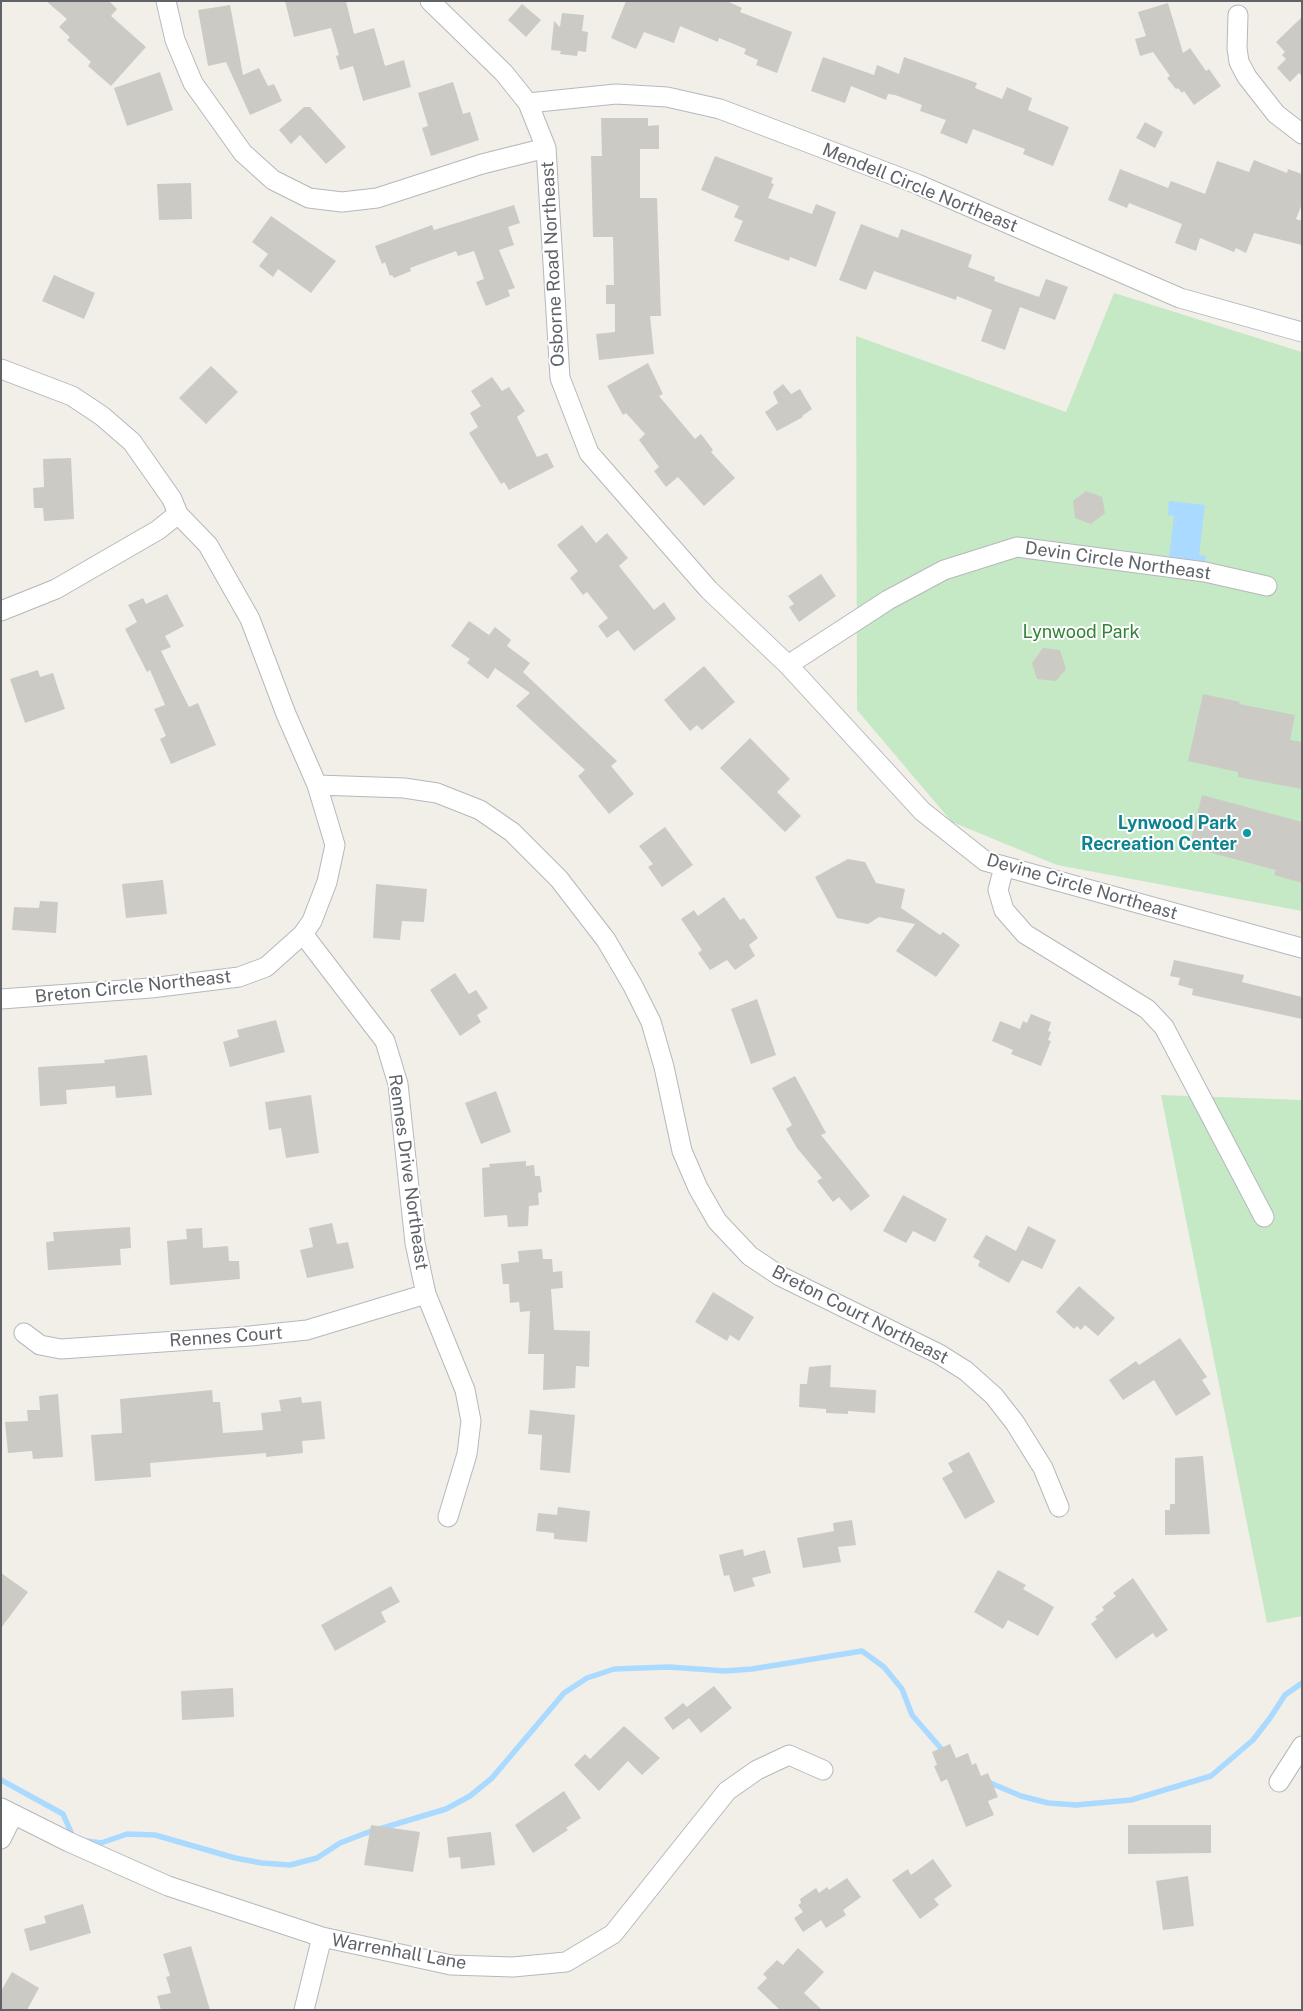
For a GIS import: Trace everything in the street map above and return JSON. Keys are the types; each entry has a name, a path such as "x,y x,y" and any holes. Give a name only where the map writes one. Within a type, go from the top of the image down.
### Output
{"street":[{"path":"166,1 175,40 193,82 243,153 273,180 309,198 342,202 377,198 482,164 546,148"},
{"name":"Osborne Road Northeast","path":"430,1 504,73 528,103 546,148 560,378 589,454 709,590 788,665"},
{"path":"1238,15 1237,48 1239,62 1247,77 1276,114 1302,134"},
{"name":"Mendell Circle Northeast","path":"528,103 616,94 667,97 720,108 917,184 1113,271 1180,298 1302,332"},
{"name":"Breton Circle Northeast","path":"1,369 72,396 102,416 132,442 172,499 178,514 208,545 250,618 286,714 317,785 335,845 327,882 312,921 303,934 266,967 238,977 151,988 1,999"},
{"path":"1,611 56,589 158,530 178,514"},
{"name":"Devin Circle Northeast","path":"788,665 888,600 944,570 1017,547 1205,572 1267,586"},
{"name":"Devine Circle Northeast","path":"788,665 922,811 985,861 1302,948"},
{"name":"Breton Court Northeast","path":"317,785 404,788 437,793 480,810 512,832 559,879 606,940 633,986 653,1031 664,1067 682,1151 698,1188 717,1221 750,1256 780,1276 939,1354 966,1371 994,1396 1014,1423 1043,1468 1059,1507"},
{"path":"1004,867 998,890 1004,910 1025,934 1147,1009 1164,1027 1264,1217"},
{"name":"Rennes Drive Northeast","path":"303,934 385,1041 398,1084 415,1243 426,1294 465,1390 472,1422 467,1454 448,1517"},
{"name":"Rennes Court","path":"24,1333 40,1344 62,1349 250,1336 307,1330 426,1294"},
{"path":"1279,1782 1302,1746"},
{"name":"Warrenhall Lane","path":"7,1811 168,1886 322,1938 451,1964 513,1967 566,1962 613,1934 727,1791 757,1770 788,1755 823,1770"},
{"path":"1,1839 7,1811"},
{"path":"304,2010 322,1938"}],"green space":[{"name":"Lynwood Park","path":"1114,293 1302,352 1302,911 1057,865 952,822 857,710 856,336 1066,412"},
{"path":"1161,1095 1302,1100 1302,1616 1267,1623"}],"water":[{"path":"1169,501 1205,505 1199,555 1206,556 1204,569 1168,565 1174,516 1168,515"}],"building":[{"path":"46,1 109,1 117,9 111,16 146,47 111,86 88,66 91,62 67,40 70,37 59,27 67,19"},
{"path":"285,1 346,1 354,34 374,28 385,66 404,60 411,87 363,101 353,66 340,70 336,56 339,55 331,28 294,37"},
{"path":"626,1 727,1 742,8 740,12 792,32 777,73 756,65 758,60 744,54 746,49 719,38 718,42 680,26 674,43 644,32 636,49 611,38"},
{"path":"1168,3 1183,53 1190,48 1206,71 1209,69 1221,86 1194,105 1184,91 1182,93 1178,88 1176,89 1167,78 1170,76 1153,52 1140,56 1135,39 1146,36 1138,12"},
{"path":"522,4 541,20 526,37 508,20"},
{"path":"230,5 243,75 259,68 268,86 274,84 282,101 250,115 226,62 208,66 198,10"},
{"path":"562,13 584,15 582,31 588,32 586,52 578,51 577,56 560,54 561,51 551,50 554,21 560,27"},
{"path":"1302,17 1302,76 1299,73 1290,82 1277,68 1286,59 1282,55 1285,52 1276,42"},
{"path":"823,57 874,75 877,65 899,74 904,57 977,83 975,88 1002,99 1007,87 1032,98 1028,110 1069,127 1053,166 1023,154 1025,149 973,129 967,144 940,133 946,120 920,111 922,105 895,95 888,94 886,100 851,86 845,103 811,91"},
{"path":"160,72 173,110 127,126 114,88"},
{"path":"453,82 463,114 470,112 479,140 431,156 422,128 428,126 418,93"},
{"path":"304,107 310,107 346,147 326,164 300,135 291,144 279,130"},
{"path":"601,118 648,118 648,126 659,125 659,149 640,149 640,198 657,198 661,316 650,316 654,354 599,360 596,334 615,332 615,304 606,304 606,285 614,285 613,237 593,237 591,156 602,156"},
{"path":"1145,122 1163,132 1155,148 1136,138"},
{"path":"715,156 773,178 771,183 774,184 768,198 812,214 816,204 836,212 816,267 790,257 789,261 734,241 743,221 734,217 739,206 701,190"},
{"path":"1254,160 1287,173 1288,169 1302,174 1302,204 1296,219 1302,221 1302,245 1254,233 1246,253 1236,248 1234,252 1200,238 1196,251 1175,243 1182,224 1129,203 1127,208 1108,200 1120,169 1168,188 1171,181 1205,194 1217,161 1249,172"},
{"path":"191,183 192,219 159,220 157,184"},
{"path":"514,205 520,223 508,227 514,245 499,250 515,288 508,290 510,296 486,306 476,282 484,279 474,251 458,256 456,251 410,268 411,271 394,278 392,275 390,276 385,262 382,264 375,246 432,225 434,230"},
{"path":"271,216 336,261 311,293 278,269 273,277 259,266 268,254 252,242"},
{"path":"861,224 898,238 901,229 972,255 968,267 995,277 994,281 1039,297 1046,279 1068,287 1055,320 1020,307 1005,350 981,341 992,310 957,296 956,300 874,271 866,290 839,280"},
{"path":"54,275 95,293 84,319 42,301"},
{"path":"648,363 663,394 659,396 695,439 701,434 713,450 711,452 735,478 704,506 678,477 666,487 654,471 659,467 639,440 645,434 626,413 623,415 607,386"},
{"path":"211,366 238,392 206,424 179,398"},
{"path":"492,377 502,391 509,387 525,411 517,417 537,457 547,453 554,467 509,490 504,482 501,484 469,433 478,427 470,413 481,406 471,391"},
{"path":"783,384 791,394 800,389 812,409 803,417 777,431 765,412 778,403 773,392"},
{"path":"71,458 74,519 44,521 43,508 34,508 33,488 44,487 43,459"},
{"path":"1086,491 1102,497 1105,513 1091,524 1075,518 1073,501"},
{"path":"582,525 596,543 607,533 628,558 619,566 654,610 664,602 676,619 634,651 618,630 607,638 598,626 608,618 587,592 583,595 570,578 578,571 557,545"},
{"path":"821,574 836,596 799,622 789,607 794,604 788,596"},
{"path":"167,594 184,626 165,636 171,647 161,651 189,707 198,703 216,745 171,764 160,739 166,736 154,709 165,705 150,670 147,672 125,629 137,622 128,605 143,598 146,604"},
{"path":"469,621 489,635 495,627 511,640 507,646 530,663 523,672 617,761 611,766 634,794 609,814 578,776 585,770 516,706 530,693 495,668 488,679 467,663 470,659 451,646"},
{"path":"1043,648 1060,650 1066,669 1056,681 1037,679 1032,663"},
{"path":"704,666 735,702 702,730 697,725 690,731 664,700"},
{"path":"38,670 40,677 53,673 65,709 25,723 10,679"},
{"path":"1203,694 1240,702 1239,704 1295,715 1290,740 1302,742 1302,789 1238,777 1238,772 1188,761"},
{"path":"750,738 790,779 777,792 801,816 785,832 720,768"},
{"name":"Lynwood Park Recreation Center","path":"1202,795 1302,822 1302,883 1274,875 1276,870 1189,847"},
{"path":"665,827 693,865 662,887 648,867 653,864 639,846"},
{"path":"848,859 865,862 876,883 905,889 901,908 940,935 943,932 960,945 936,977 896,951 915,924 879,917 868,924 837,918 815,877"},
{"path":"163,880 167,914 126,918 122,884"},
{"path":"376,884 427,889 424,922 402,921 400,940 373,938"},
{"path":"724,897 740,920 744,918 758,938 749,945 755,956 735,970 727,960 710,970 698,953 702,950 681,919 694,910 698,916"},
{"path":"40,901 58,902 56,933 12,930 14,907 39,908"},
{"path":"1174,960 1244,975 1242,982 1302,997 1302,1019 1192,995 1193,989 1178,985 1180,978 1170,976"},
{"path":"455,973 469,994 476,990 488,1008 477,1015 481,1022 460,1036 430,990"},
{"path":"757,999 776,1055 751,1064 731,1009"},
{"path":"1031,1014 1051,1022 1048,1031 1051,1032 1048,1040 1051,1041 1041,1066 1011,1054 1013,1050 992,1041 1000,1021 1020,1029 1023,1021 1027,1023"},
{"path":"276,1020 285,1052 230,1067 223,1042 239,1037 237,1030"},
{"path":"147,1055 152,1095 116,1098 115,1086 66,1090 67,1104 40,1106 38,1067 105,1063 104,1060"},
{"path":"795,1076 826,1133 821,1135 870,1196 851,1211 839,1197 833,1202 817,1181 822,1178 797,1148 786,1129 792,1125 772,1088"},
{"path":"496,1091 511,1132 481,1144 465,1103"},
{"path":"311,1095 319,1153 286,1158 281,1128 269,1130 265,1102"},
{"path":"526,1161 526,1166 534,1165 535,1176 540,1176 542,1192 538,1193 539,1205 529,1206 528,1226 508,1227 507,1215 484,1217 482,1168 490,1167 489,1164"},
{"path":"903,1195 947,1219 935,1242 913,1231 906,1243 883,1231"},
{"path":"332,1223 337,1244 348,1242 354,1268 307,1278 300,1250 313,1247 309,1228"},
{"path":"1028,1226 1056,1240 1042,1269 1022,1260 1009,1283 978,1266 980,1261 973,1257 986,1235 1016,1251"},
{"path":"130,1227 131,1248 120,1249 121,1265 48,1270 46,1242 54,1241 53,1232"},
{"path":"202,1228 203,1248 228,1246 229,1261 239,1261 240,1279 170,1285 167,1241 187,1239 186,1229"},
{"path":"542,1249 543,1259 552,1259 553,1272 562,1271 563,1288 551,1289 554,1330 590,1331 589,1367 576,1366 575,1388 543,1390 544,1354 528,1354 530,1311 520,1312 519,1302 510,1303 509,1284 503,1284 501,1264 519,1262 518,1251"},
{"path":"1079,1286 1115,1318 1098,1336 1085,1325 1081,1330 1077,1326 1074,1329 1056,1312"},
{"path":"713,1292 754,1317 739,1341 730,1335 727,1341 695,1322"},
{"path":"1180,1338 1207,1377 1202,1380 1211,1394 1176,1416 1154,1380 1123,1400 1109,1380 1136,1361 1139,1365"},
{"path":"831,1365 830,1387 876,1390 875,1413 848,1411 848,1414 826,1413 826,1409 799,1407 800,1384 807,1384 809,1367"},
{"path":"212,1390 213,1402 220,1402 223,1433 263,1430 261,1413 281,1411 279,1400 301,1397 302,1403 321,1401 325,1439 302,1441 303,1453 266,1457 266,1453 150,1463 151,1477 95,1481 91,1435 122,1433 120,1399"},
{"path":"58,1394 63,1457 33,1459 32,1451 8,1453 5,1422 28,1421 27,1410 40,1410 39,1396"},
{"path":"530,1410 575,1415 570,1473 540,1470 542,1435 528,1434"},
{"path":"969,1452 995,1502 965,1519 942,1478 953,1472 948,1463"},
{"path":"1203,1456 1210,1534 1165,1535 1165,1510 1170,1510 1170,1504 1175,1504 1175,1458"},
{"path":"558,1507 590,1511 587,1542 554,1539 554,1533 536,1531 538,1513 557,1515"},
{"path":"852,1520 856,1545 838,1547 841,1562 803,1568 797,1538 834,1531 833,1523"},
{"path":"743,1549 744,1556 765,1550 771,1573 752,1578 755,1586 734,1592 729,1575 724,1576 719,1555"},
{"path":"998,1570 1026,1585 1023,1589 1054,1607 1038,1636 1008,1620 1003,1629 974,1612"},
{"path":"1,1573 28,1592 1,1628"},
{"path":"1133,1578 1168,1630 1156,1638 1153,1633 1116,1659 1091,1624 1097,1619 1095,1617 1104,1610 1102,1607 1116,1596 1113,1593"},
{"path":"391,1586 400,1602 381,1612 386,1622 335,1651 321,1625"},
{"path":"714,1686 732,1708 701,1733 689,1718 673,1730 664,1718 683,1703 687,1707"},
{"path":"233,1688 234,1717 182,1720 181,1691"},
{"path":"624,1726 660,1758 642,1775 628,1761 599,1791 574,1765 585,1754 590,1759"},
{"path":"950,1744 956,1758 968,1753 972,1765 976,1763 981,1776 988,1773 998,1797 988,1801 994,1815 966,1827 947,1779 941,1782 934,1766 937,1765 932,1752"},
{"path":"564,1791 581,1818 566,1828 568,1830 533,1853 515,1825"},
{"path":"371,1825 420,1832 413,1872 364,1865"},
{"path":"1128,1825 1211,1825 1211,1853 1128,1854"},
{"path":"491,1832 495,1865 461,1869 460,1857 449,1858 447,1837"},
{"path":"933,1859 952,1886 934,1899 939,1905 920,1919 892,1880 908,1869 911,1875"},
{"path":"1188,1876 1194,1926 1163,1930 1156,1881"},
{"path":"847,1878 861,1897 843,1910 846,1915 826,1928 821,1920 803,1932 794,1918 803,1912 798,1905 801,1903 800,1899 816,1888 819,1893 827,1887 829,1890"},
{"path":"83,1904 91,1933 30,1951 24,1929 46,1923 44,1916"},
{"path":"191,1946 210,2010 161,2010 157,1996 171,1993 166,1977 170,1976 163,1954"},
{"path":"798,1948 824,1972 804,1993 822,2010 780,2010 757,1988 767,1978 763,1974 777,1960 783,1965"},
{"path":"12,1972 39,1988 27,2010 1,2010 1,1991"}],"waterway":[{"path":"86,1841 101,1843 127,1834 155,1835 235,1858 262,1863 290,1865 317,1858 340,1843 366,1833 446,1809 470,1796 492,1778 564,1693 587,1678 614,1669 669,1667 725,1671 752,1669 862,1651 884,1667 902,1689 912,1715 945,1753"},
{"path":"988,1782 1021,1796 1048,1803 1076,1805 1131,1800 1211,1776 1253,1740 1285,1695 1302,1683"},
{"path":"1,1780 63,1814 74,1839"}],"place":[{"name":"Lynwood Park Recreation Center","path":"1247,833"}]}
